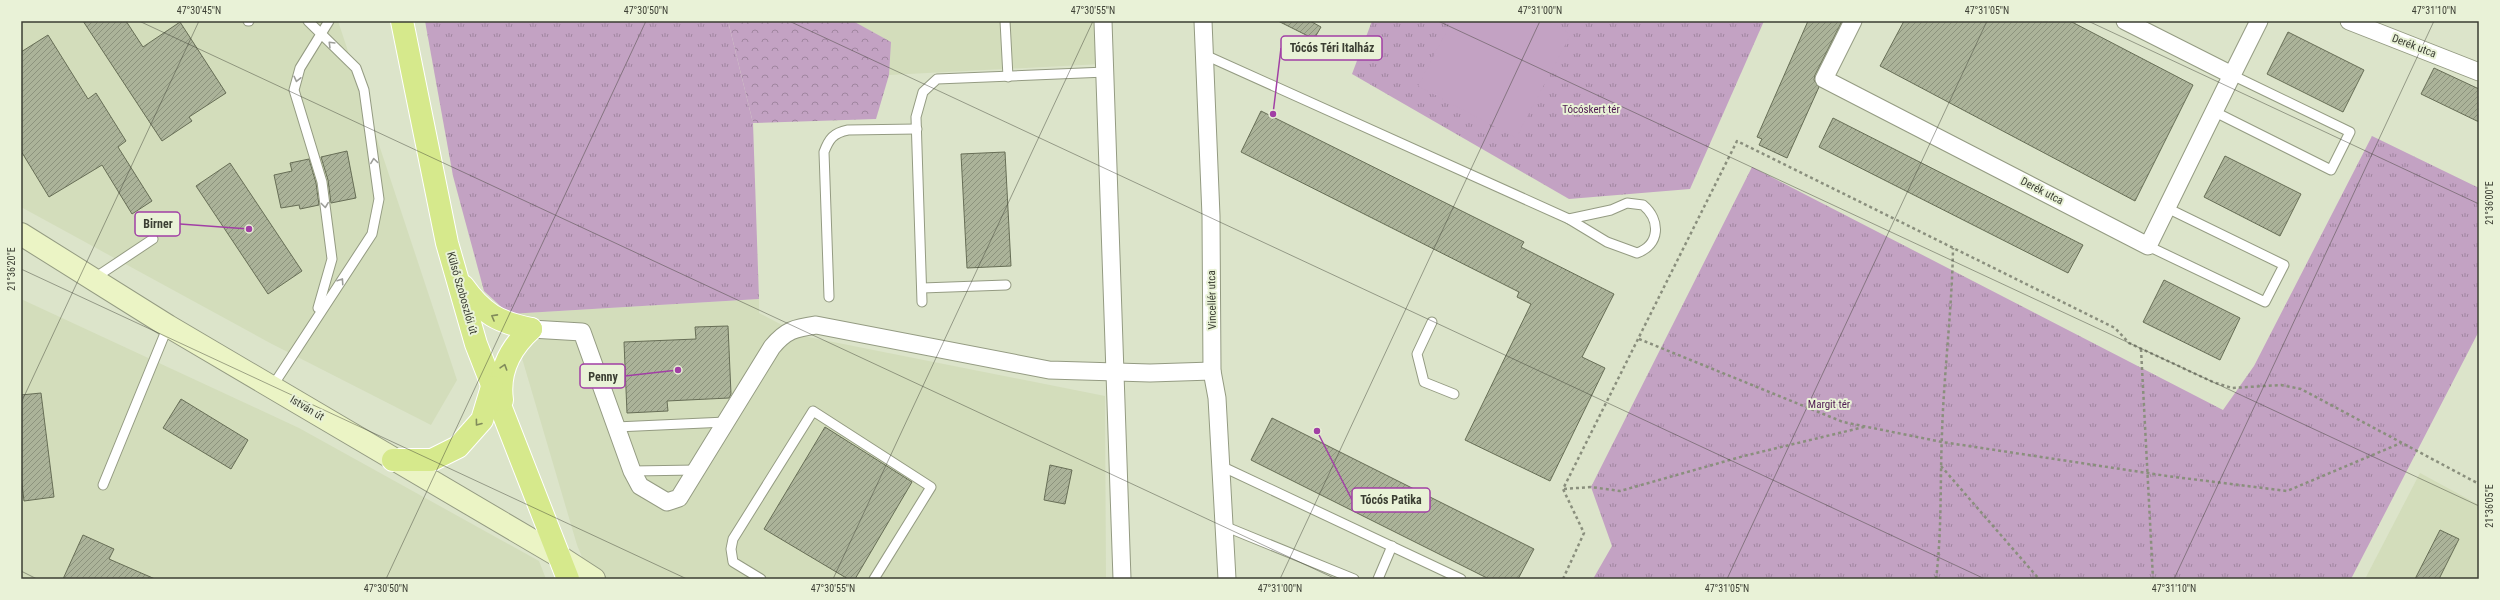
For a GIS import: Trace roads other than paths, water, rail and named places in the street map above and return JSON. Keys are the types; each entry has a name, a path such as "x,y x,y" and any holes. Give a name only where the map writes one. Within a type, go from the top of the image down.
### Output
{"main road":[{"name":"Külső Szoboszlói út","path":"402,21 447,243 457,277 492,387 557,555 568,579"},
{"path":"457,277 470,296 492,317 510,324 531,328"},
{"path":"504,419 500,387 503,370 510,351 531,328"},
{"path":"393,460 432,460 458,447 482,420 492,387"}],"street":[{"path":"1103,21 1106,72 1122,579"},
{"name":"Vincellér utca","path":"1203,21 1211,216 1212,371 1217,398 1226,579"},
{"name":"Derék utca","path":"1853,21 1824,79 2148,246"},
{"path":"2125,21 2232,75"},
{"path":"2148,246 2259,21"},
{"name":"Derék utca","path":"2349,21 2479,72"},
{"name":"István út","path":"21,234 168,326 393,460 557,555 594,579"},
{"path":"531,328 582,332 632,471 640,486 667,502 679,498 772,347 782,335 796,328 816,325 1049,370 1116,373 1212,371"}],"lane":[{"path":"272,388 311,325 372,234 379,199 364,90 356,68 308,21"},
{"path":"311,325 322,298 332,259 322,182 294,90 300,68 329,21"},
{"path":"1005,21 1008,77"},
{"path":"1205,54 1569,219 1607,242 1629,252 1637,253 1646,250 1656,235 1654,218 1643,205 1635,203 1569,219"},
{"path":"922,302 916,117 920,98 923,92 937,79 1106,72"},
{"path":"2215,112 2331,170 2350,132 2232,75"},
{"path":"829,297 824,152 830,138 839,132 848,130 917,129"},
{"path":"2148,246 2265,302 2284,265 2167,208"},
{"path":"93,279 153,238"},
{"path":"922,288 1006,285"},
{"path":"1432,322 1417,354 1424,382 1454,394"},
{"path":"103,485 168,326"},
{"path":"761,579 733,562 731,549 733,539 813,411 931,487 874,579"},
{"path":"616,427 727,422"},
{"path":"1221,466 1462,579"},
{"path":"632,471 697,470"},
{"path":"1224,526 1354,579"},
{"path":"1378,579 1392,546"}],"place":[{"name":"Tócós Téri Italház","path":"1273,114"},
{"name":"Birner","path":"249,229"},
{"name":"Penny","path":"678,370"},
{"name":"Tócós Patika","path":"1317,431"}],"park label":[{"name":"Tócóskert tér","path":"1591,109"},
{"name":"Margit tér","path":"1829,404"}]}
